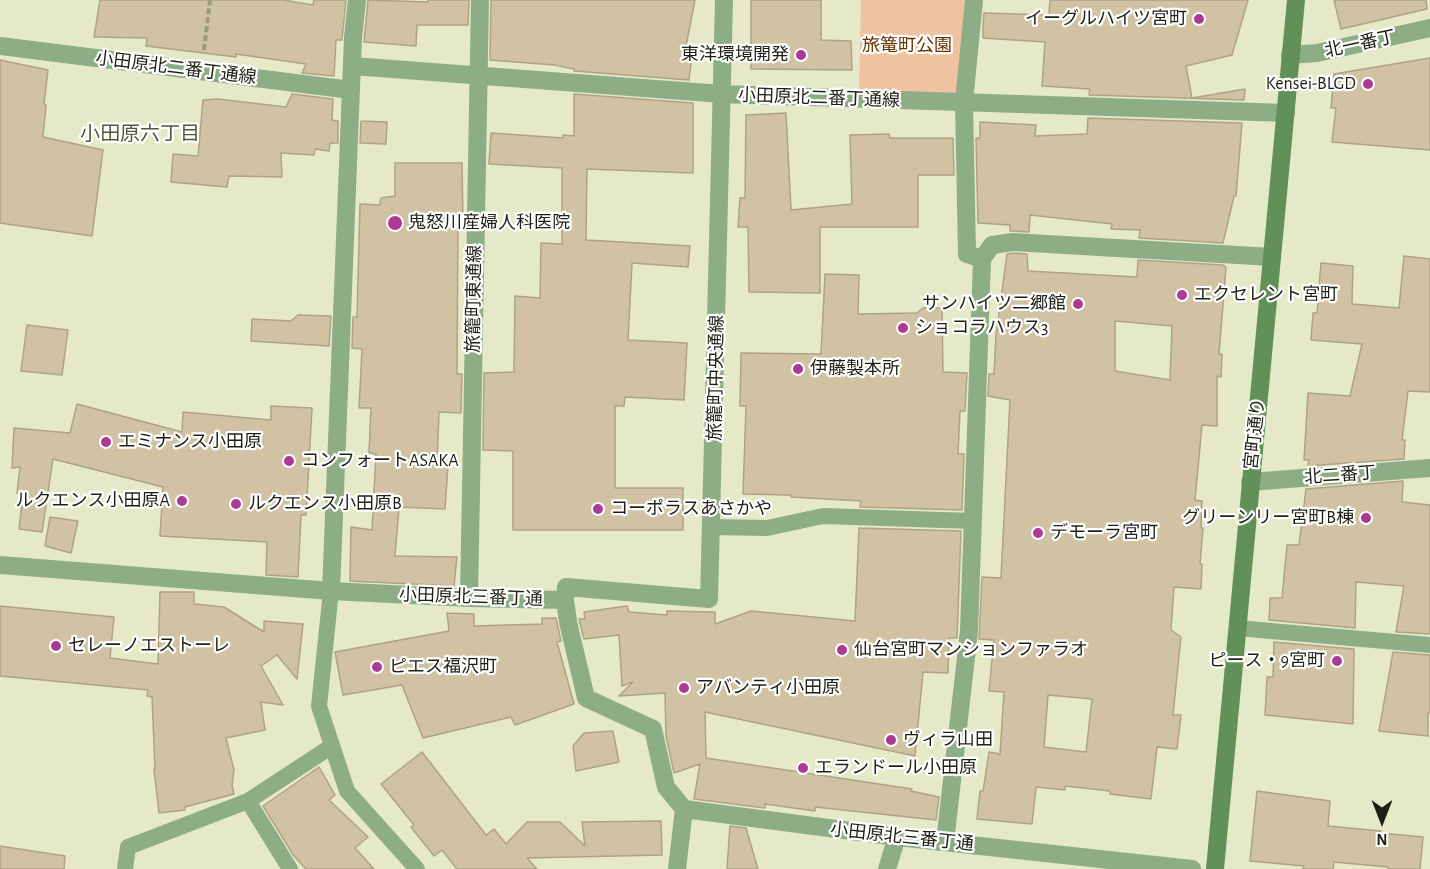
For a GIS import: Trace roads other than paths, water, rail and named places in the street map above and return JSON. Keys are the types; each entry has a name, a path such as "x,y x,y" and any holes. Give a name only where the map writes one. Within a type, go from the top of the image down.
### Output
{"street":[{"path":"331,591 353,38 357,0"},
{"name":"旅籠町東通線","path":"469,598 480,0"},
{"name":"旅籠町中央通線","path":"566,600 566,587 709,599 724,0"},
{"path":"974,0 964,102 967,254 982,259"},
{"name":"宮町通り","path":"1215,869 1296,0"},
{"name":"北一番丁","path":"1290,55 1317,53 1430,28"},
{"name":"小田原北二番丁通線","path":"0,46 351,90"},
{"name":"小田原北二番丁通線","path":"353,66 722,94 1286,113"},
{"path":"945,842 969,631 982,259 992,245 1013,242 1272,257"},
{"name":"北二番丁","path":"1250,482 1430,468"},
{"name":"小田原北三番丁通","path":"0,565 331,591 566,600 568,622 586,698 653,729 666,787 684,809 897,837 1192,869"},
{"path":"677,869 684,809"},
{"path":"887,869 897,837"}],"lane":[{"path":"712,527 767,528 823,516 973,521"},
{"path":"331,591 319,706 346,791 417,869"},
{"path":"1237,628 1430,645"},
{"path":"125,869 128,847 249,801 332,746"},
{"path":"249,801 290,869"}],"place":[{"name":"イーグルハイツ宮町","path":"1199,19"},
{"name":"東洋環境開発","path":"801,55"},
{"name":"Kensei-BLGD","path":"1368,84"},
{"name":"鬼怒川産婦人科医院","path":"395,223"},
{"name":"エクセレント宮町","path":"1182,295"},
{"name":"サンハイツ二郷館","path":"1078,304"},
{"name":"ショコラハウス3","path":"903,328"},
{"name":"伊藤製本所","path":"798,369"},
{"name":"エミナンス小田原","path":"106,442"},
{"name":"コンフォートASAKA","path":"289,461"},
{"name":"ルクエンス小田原A","path":"182,501"},
{"name":"ルクエンス小田原B","path":"236,504"},
{"name":"コーポラスあさかや","path":"598,509"},
{"name":"グリーンリー宮町B棟","path":"1366,518"},
{"name":"デモーラ宮町","path":"1038,533"},
{"name":"セレーノエストーレ","path":"56,646"},
{"name":"仙台宮町マンションファラオ","path":"842,650"},
{"name":"ピース・9宮町","path":"1337,661"},
{"name":"ピエス福沢町","path":"377,667"},
{"name":"アバンティ小田原","path":"684,688"},
{"name":"ヴィラ山田","path":"891,740"},
{"name":"エランドール小田原","path":"803,768"}],"district":[{"name":"小田原六丁目","path":"140,134"}],"park label":[{"name":"旅篭町公園","path":"907,46"}]}
